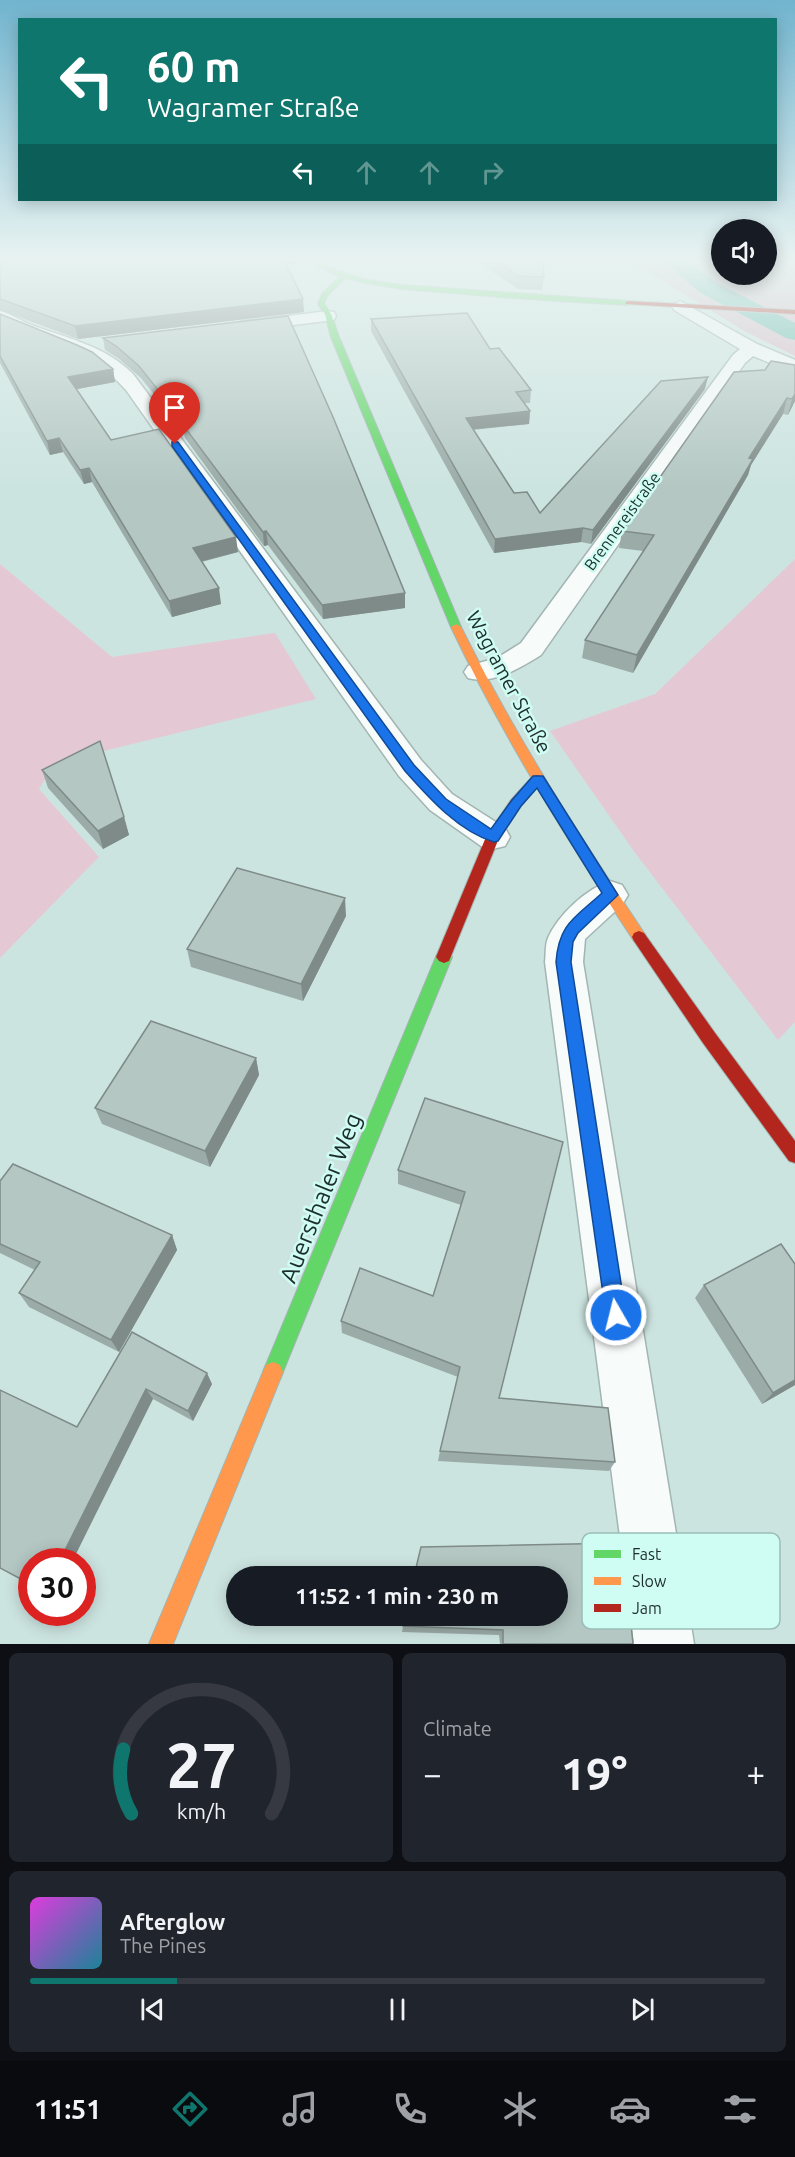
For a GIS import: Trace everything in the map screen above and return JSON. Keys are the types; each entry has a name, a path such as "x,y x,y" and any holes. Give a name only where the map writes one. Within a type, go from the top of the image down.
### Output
{"main road":[{"name":"Wagramer Straße","path":"342,335 414,528 478,672 538,779 610,895 795,1155"},
{"name":"Auersthaler Weg","path":"161,1644 494,837 516,803 538,779"}],"street":[{"path":"45,335 78,346 101,357 119,370 410,768 441,802 471,824 494,837"},
{"path":"729,335 751,348 795,367"},
{"path":"78,346 113,342"},
{"name":"Brennereistraße","path":"478,672 507,664 531,649 739,359 751,348"},
{"path":"610,895 572,929 565,941 564,962 648,1533"},
{"path":"662,1629 664,1644"}],"shaded area":[{"path":"752,335 795,335 795,356"},
{"path":"795,559 795,1022 778,1040 633,850 550,731 655,694"},
{"path":"0,564 112,657 275,633 316,699 55,763 39,789 99,857 0,958"}],"building":[{"path":"0,335 51,335 92,352 113,369 68,377 111,440 159,429 236,537 193,548 219,588 169,601 89,468 80,470 59,438 47,441 0,356"},
{"path":"131,335 296,335 333,417 405,593 322,605 266,531 263,532 183,425 186,425 139,366 103,338"},
{"path":"380,335 481,335 490,349 499,348 531,390 516,392 530,411 466,418 514,493 527,492 540,513 661,381 708,377 593,530 583,528 495,539"},
{"path":"771,361 795,365 795,394 792,399 787,398 749,458 753,459 637,655 585,640 654,535 622,531 734,372 765,370"},
{"path":"100,741 124,817 98,831 42,770"},
{"path":"237,868 345,898 301,984 187,949"},
{"path":"151,1021 256,1058 205,1151 95,1108"},
{"path":"425,1098 563,1142 499,1398 608,1408 615,1462 440,1451 460,1367 341,1321 360,1268 433,1296 465,1192 398,1170"},
{"path":"13,1164 172,1235 111,1340 19,1293 40,1262 0,1244 0,1181"},
{"path":"781,1244 795,1264 795,1380 773,1393 704,1285"},
{"path":"132,1332 207,1373 188,1411 146,1389 66,1548 18,1548 18,1578 0,1568 0,1390 77,1427"},
{"path":"582,1544 582,1629 632,1629 633,1644 503,1644 503,1630 403,1626 568,1626 568,1566 416,1566 421,1547"}],"traffic: fast":[{"path":"334,335 456,627"},
{"path":"273,1372 444,957"}],"traffic: slow":[{"path":"456,627 518,747 639,937"},
{"path":"161,1644 273,1372"}],"traffic: jam":[{"path":"444,957 493,837 516,803 538,779"},
{"path":"639,937 709,1038 795,1155"}],"route":[{"path":"175,444 410,768 441,802 471,824 494,837 516,803 538,779 610,895 572,929 565,941 564,962 616,1315"}]}
